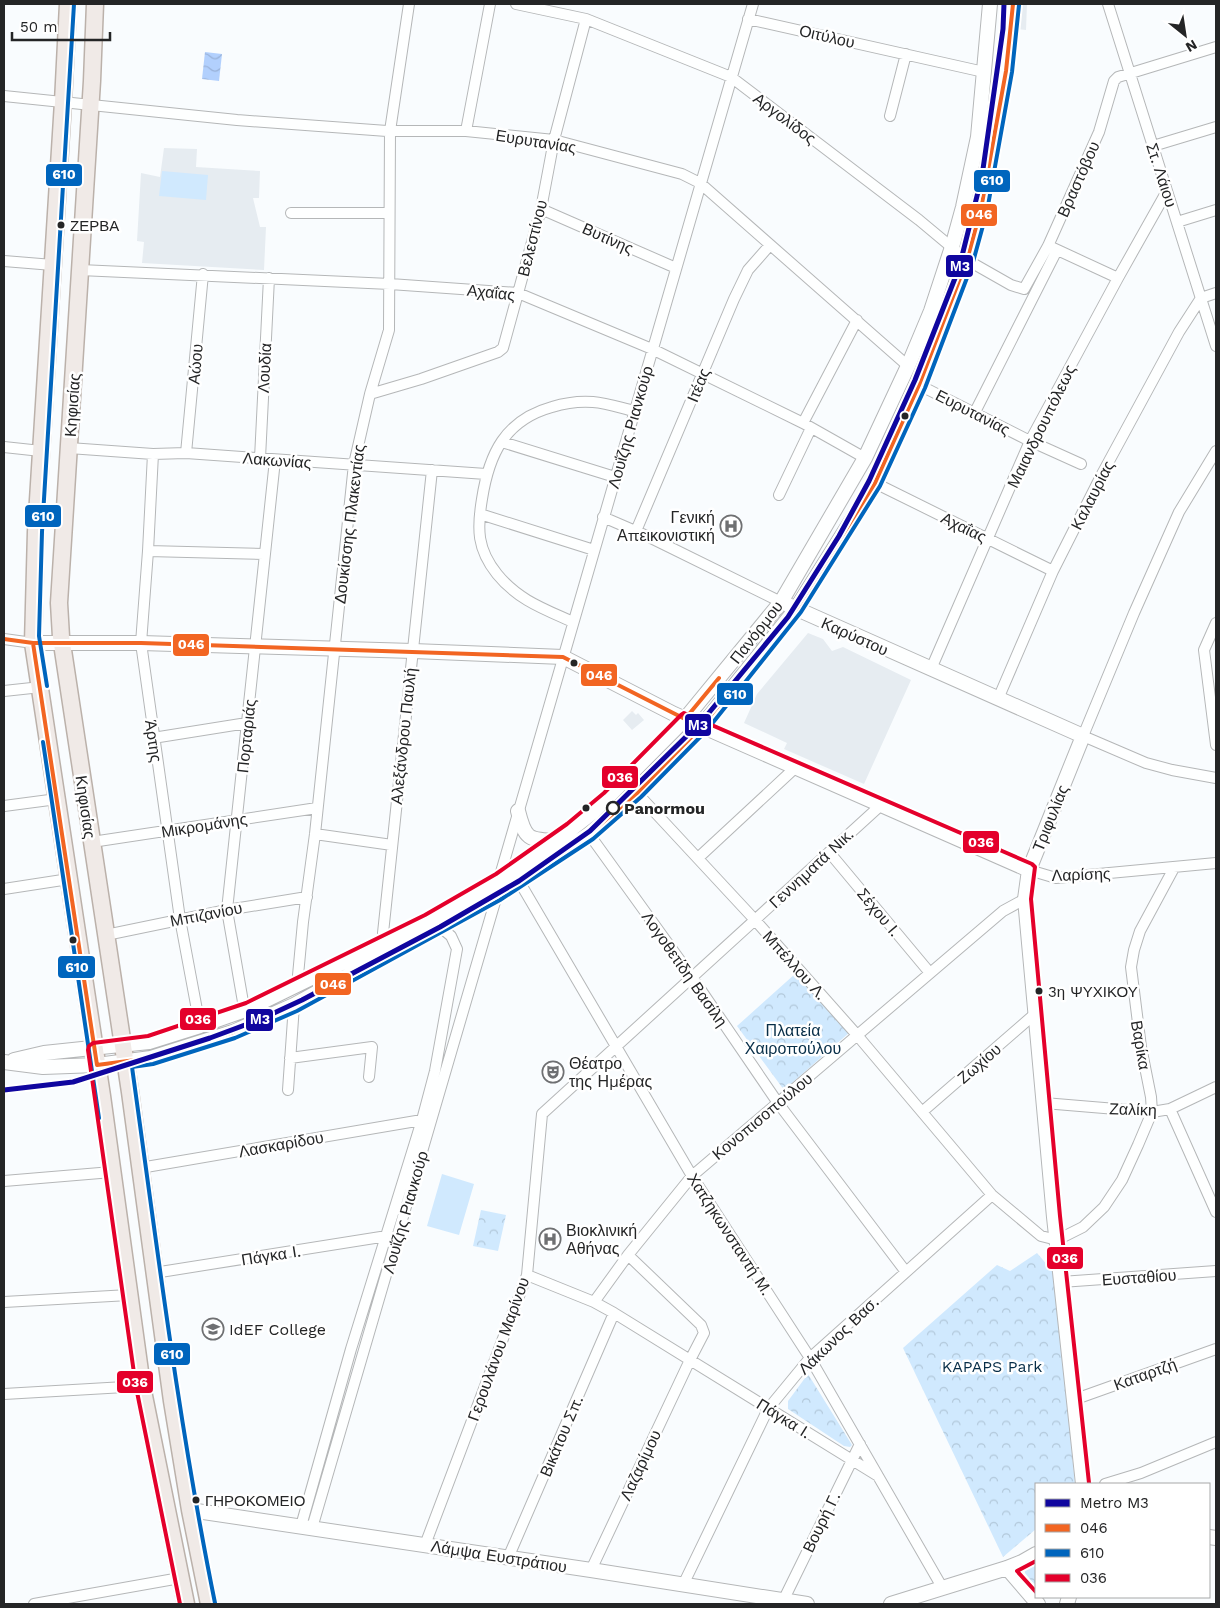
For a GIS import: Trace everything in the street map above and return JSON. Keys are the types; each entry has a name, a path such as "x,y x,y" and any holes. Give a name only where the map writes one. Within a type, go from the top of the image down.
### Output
{"main road":[{"name":"Κηφισίας","path":"68,4 36,532 33,643 97,1066 142,1386 186,1604"},
{"name":"Κηφισίας","path":"95,4 59,603 62,644 125,1062 154,1273 190,1510 209,1604"}],"street":[{"name":"Δουκίσσης Πλακεντίας","path":"297,986 354,464 370,394 389,330 390,131 409,4"},
{"path":"466,131 490,4"},
{"name":"Αργολίδος","path":"516,4 586,19 731,77 919,220 967,260 1011,285 1024,289"},
{"name":"Λουΐζης Ριανκούρ","path":"499,879 753,4"},
{"name":"Πανόρμου","path":"4,1062 44,1053 149,1042 200,1026 248,1009 387,941 499,879 556,841 597,808 686,719 781,602 865,458 908,366 931,311 963,207 978,137 990,4"},
{"name":"Πανόρμου","path":"4,1062 43,1067 97,1066 151,1058 233,1032 294,1005 497,895 589,834 637,793 702,726 796,609 875,482 919,385 967,260 981,209 1006,70 1012,4"},
{"name":"Στ. Λάιου","path":"1108,4 1216,346"},
{"name":"Βελεστίνου","path":"370,394 421,379 498,352 503,348 541,209 554,140 586,19"},
{"name":"Οιτύλου","path":"748,19 984,72"},
{"name":"Βραστόβου","path":"974,414 1052,248 1098,132 1114,81 1118,77 1216,47"},
{"path":"890,116 906,54"},
{"name":"Ευρυτανίας","path":"4,96 237,120 390,131 466,131 554,140 682,174 700,183 908,366"},
{"path":"1153,146 1216,127"},
{"name":"Μαιανδρουπόλεως","path":"931,668 1030,441 1167,192"},
{"name":"Βυτίνης","path":"541,209 676,268"},
{"path":"1177,222 1216,210"},
{"path":"291,214 389,212"},
{"name":"Ιτέας","path":"636,531 719,331 748,270 770,245"},
{"path":"1052,248 1118,278"},
{"name":"Βραστόβου","path":"1024,289 1052,248"},
{"path":"4,261 53,265"},
{"name":"Αχαΐας","path":"80,270 203,274 518,293 652,349 807,426 865,458"},
{"name":"Αώου","path":"186,453 203,274"},
{"name":"Λουδία","path":"260,458 269,278"},
{"path":"1201,298 1216,293"},
{"name":"Καλαυρίας","path":"998,699 1053,571 1102,474 1179,332 1201,298"},
{"path":"779,495 807,426 857,320"},
{"name":"Ευρυτανίας","path":"919,385 974,414 1081,464"},
{"path":"573,622 526,601 496,573 483,551 478,534 486,474 494,455 511,428 522,419 545,409 567,403 594,402 634,411"},
{"path":"502,442 615,477"},
{"path":"4,447 41,451"},
{"name":"Λακωνίας","path":"69,448 153,454 186,453 486,474"},
{"name":"Τριφυλίας","path":"1083,1483 1061,1282 1025,899 1029,870 1134,613 1179,512 1216,451"},
{"name":"Άρτης","path":"153,454 141,643 180,919 200,1026"},
{"name":"Πορταριάς","path":"248,1009 243,1002 227,910 275,460"},
{"name":"Αλεξάνδρου Παυλή","path":"387,941 383,933 432,470"},
{"name":"Αχαΐας","path":"875,482 1053,571"},
{"path":"480,514 594,550"},
{"name":"Καρύστου","path":"603,517 750,585 796,609 1083,736"},
{"path":"148,551 264,554"},
{"path":"1216,626 1204,650 1216,745"},
{"path":"4,639 33,643"},
{"name":"Λαρίσης","path":"33,643 141,643 413,650 563,657 686,719 1029,870 1056,878 1216,863"},
{"path":"4,691 41,688"},
{"path":"154,738 248,723"},
{"path":"1083,736 1146,763 1216,778"},
{"path":"698,858 796,767"},
{"name":"Μπέλλου Λ.","path":"637,793 755,920 857,1035 992,1195 1041,1236 1057,1240"},
{"path":"4,806 57,799"},
{"name":"Γεννηματά Νικ.","path":"542,1114 880,804"},
{"name":"Μικρομάνης","path":"92,842 317,808"},
{"path":"518,811 522,829 528,836 536,840 556,841"},
{"path":"315,834 392,845"},
{"name":"Λογοθετίδη Βασίλη","path":"589,834 692,977 778,1103 906,1272"},
{"name":"Σέχου Ι.","path":"829,852 930,973"},
{"name":"Βαρίκα","path":"1152,1112 1135,1006 1131,967 1140,931 1174,868"},
{"path":"4,889 69,879"},
{"name":"Χατζηκωνσταντή Μ.","path":"519,881 692,1176 810,1358 942,1587"},
{"name":"Λουΐζης Ριανκούρ","path":"307,1527 497,895"},
{"name":"Μπιζανίου","path":"106,935 227,910 307,897"},
{"name":"Κονοπισοπούλου","path":"594,1302 692,1176 1003,911 1025,899"},
{"name":"Λουΐζης Ριανκούρ","path":"307,1527 351,1349 387,1236 435,1071 458,949 451,936 440,927"},
{"path":"288,1090 294,1005"},
{"name":"Ζωχίου","path":"922,1112 1036,1014"},
{"path":"290,1058 372,1047 369,1077"},
{"name":"Ζαλίκη","path":"1044,1103 1152,1112 1170,1109 1216,1087"},
{"path":"1170,1109 1216,1212"},
{"path":"1057,1240 1083,1227 1104,1207 1122,1180 1152,1112"},
{"name":"Γερουλάνου Μαρίνου","path":"425,1545 527,1275 542,1114"},
{"name":"Λασκαρίδου","path":"140,1168 422,1120"},
{"path":"4,1181 112,1172"},
{"name":"Λάκωνος Βασ.","path":"683,1585 768,1408 810,1358 992,1195"},
{"name":"Πάγκα Ι.","path":"154,1273 387,1236"},
{"path":"628,1256 701,1324 704,1333 690,1360"},
{"name":"Ευσταθίου","path":"1061,1282 1216,1271"},
{"name":"Πάγκα Ι.","path":"527,1275 594,1302 614,1313 879,1477"},
{"path":"4,1302 129,1295"},
{"name":"Βικάτου Σπ.","path":"508,1558 614,1313"},
{"name":"Καταρτζή","path":"1073,1400 1216,1349"},
{"name":"Λαζαρίμου","path":"591,1570 690,1360"},
{"path":"4,1394 142,1386"},
{"path":"1108,1483 1141,1473 1216,1442"},
{"name":"Βουρή Γ.","path":"783,1601 860,1444"},
{"name":"Λάμψα Ευστράτιου","path":"190,1510 807,1604"},
{"path":"891,1604 1007,1568 1035,1555"},
{"path":"1007,1568 1038,1604"},
{"path":"34,1604 180,1578"}],"shaded area":[{"path":"1018,4 1027,4 1026,30 1017,29"},
{"path":"164,148 197,149 196,167 260,171 259,198 253,198 260,227 266,227 264,270 142,263 144,242 137,241 141,173 160,177"},
{"path":"808,633 823,639 832,651 843,647 911,680 864,784 784,749 787,743 744,723 757,694"},
{"path":"632,711 636,715 638,713 644,720 632,730 623,720"}],"green space":[{"path":"162,171 208,175 206,200 159,196"},
{"name":"Πλατεία Χαιροπούλου","path":"795,974 850,1032 784,1090 737,1026"},
{"path":"442,1174 474,1184 459,1235 427,1226"},
{"path":"481,1210 506,1215 498,1251 473,1246"},
{"name":"KAPAPS Park","path":"1037,1253 1055,1274 1075,1483 1035,1483 1035,1530 1003,1557 903,1348 997,1265 1010,1271"},
{"path":"808,1374 852,1445 850,1447 844,1446 788,1409 788,1401"},
{"path":"1035,1561 1035,1586 1025,1573 1025,1569"}],"water":[{"path":"205,52 222,54 219,81 202,79"}],"metro line":[{"name":"Μ3","path":"4,1090 73,1082 210,1038 261,1019 302,1000 440,927 519,881 590,831 703,720 788,617 839,536 869,481 915,380 959,268 982,176 1003,29 1004,4"}],"transit line":[{"name":"610","path":"47,686 39,636 42,532 74,4"},
{"name":"046","path":"97,1065 151,1058 233,1032 294,1005 440,927 497,895 589,834 637,793 702,726 796,609 875,483 919,385 967,260 981,209 1006,71 1013,4"},
{"name":"610","path":"215,1603 190,1470 132,1067 153,1064 235,1038 297,1011 500,900 593,839 641,797 707,730 801,612 880,486 925,388 973,262 987,211 1012,72 1019,5"},
{"name":"046","path":"4,639 33,643 141,643 563,657 685,719 719,678"},
{"name":"046","path":"33,643 97,1065"},
{"name":"036","path":"180,1604 136,1387 88,1050 89,1046 93,1043 148,1036 246,1003 425,915 496,874 567,824 604,793 684,713 1032,864 1035,867 1031,899 1060,1216 1089,1483"},
{"name":"610","path":"43,742 99,1118"},
{"name":"036","path":"1035,1562 1017,1571 1035,1591"}],"place":[{"name":"ΖΕΡΒΑ","path":"61,225"},
{"name":"Γενική Απεικονιστική","path":"731,526"},
{"name":"Panormou","path":"613,808"},
{"name":"3η ΨΥΧΙΚΟΥ","path":"1039,991"},
{"name":"Θέατρο της Ημέρας","path":"553,1072"},
{"name":"Βιοκλινική Αθήνας","path":"550,1239"},
{"name":"IdEF College","path":"213,1329"},
{"name":"ΓΗΡΟΚΟΜΕΙΟ","path":"196,1500"}]}
